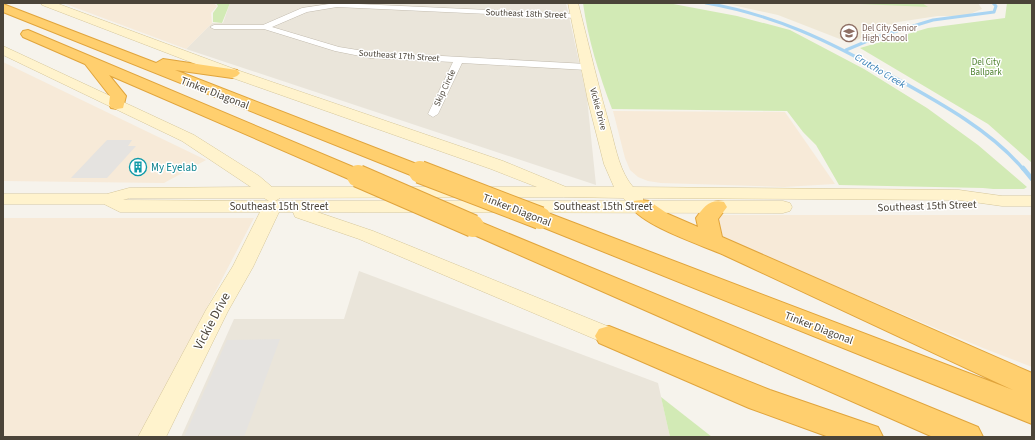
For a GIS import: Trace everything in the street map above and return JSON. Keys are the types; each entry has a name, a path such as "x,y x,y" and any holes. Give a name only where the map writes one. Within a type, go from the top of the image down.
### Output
{"highway":[{"name":"Tinker Diagonal","path":"3,8 1032,411"},
{"name":"Tinker Diagonal","path":"16,28 473,226 967,437"},
{"path":"90,60 118,96 117,104"},
{"path":"134,60 232,73"},
{"path":"634,199 660,219 712,241 1032,386"},
{"path":"712,241 707,218 716,207"},
{"path":"609,336 760,399 867,437"}],"street":[{"path":"46,3 232,73 497,165 564,192 592,206"},
{"name":"Vickie Drive","path":"573,3 587,67 612,164 617,177 634,199"},
{"name":"Southeast 18th Street","path":"264,27 304,10 337,5 576,16"},
{"name":"Southeast 17th Street","path":"214,27 264,27 353,53 458,61 587,67"},
{"path":"3,50 188,138 232,166 275,202 366,235 609,336"},
{"name":"Skip Circle","path":"433,114 458,61"},
{"path":"612,164 629,176 660,193"},
{"path":"216,193 229,176 232,166"},
{"name":"Southeast 15th Street","path":"108,199 120,206 564,192 716,207 822,201"},
{"name":"Southeast 15th Street","path":"3,199 108,199 129,193 216,193 275,202 365,207 592,206 660,193 822,201 927,201 969,206 1002,201 1032,201"},
{"name":"Vickie Drive","path":"152,437 217,310 243,267 275,202"},
{"path":"365,207 362,223 366,235"}],"shaded area":[{"path":"63,3 213,3 217,6 211,13 212,23 186,49"},
{"path":"230,3 566,3 587,98 596,185 186,49 212,23 223,23"},
{"name":"Del City Senior High School","path":"723,3 978,3 982,9 965,16 938,16 898,22 850,43 778,15"},
{"path":"3,62 206,160 164,183 3,181"},
{"path":"613,111 785,112 835,184 784,187 661,183 648,181 638,177 630,170 625,158"},
{"path":"107,140 132,140 128,146 136,146 107,178 71,178"},
{"path":"712,215 1031,215 1032,367 983,348 721,238"},
{"path":"3,218 254,218 139,437 3,437"},
{"path":"359,271 658,383 670,437 181,437 234,319 344,319"},
{"path":"280,339 244,437 184,437 227,340"}],"green space":[{"path":"216,3 230,3 222,23 213,22 213,13 218,6"},
{"path":"583,3 668,3 737,16 790,30 864,69 927,108 978,145 1027,187 1024,189 993,189 839,185 816,145 803,132 787,111 612,109 594,57"},
{"path":"838,3 922,3 928,7"},
{"name":"Del City Ballpark","path":"1007,3 1032,3 1032,163 988,124 860,48 928,28 1005,18"},
{"path":"661,397 712,437 670,437"}],"waterway":[{"name":"Crutcho Creek","path":"706,3 755,15 801,31 823,40 889,75"},
{"path":"846,50 877,37 933,20 994,12 996,6 993,3"},
{"name":"Crutcho Creek","path":"888,74 942,104 978,128 1010,154 1023,169"},
{"name":"Crutcho Creek","path":"1023,168 1032,179"}],"place":[{"name":"Del City Senior High School","path":"849,33"},
{"name":"My Eyelab","path":"138,167"}]}
